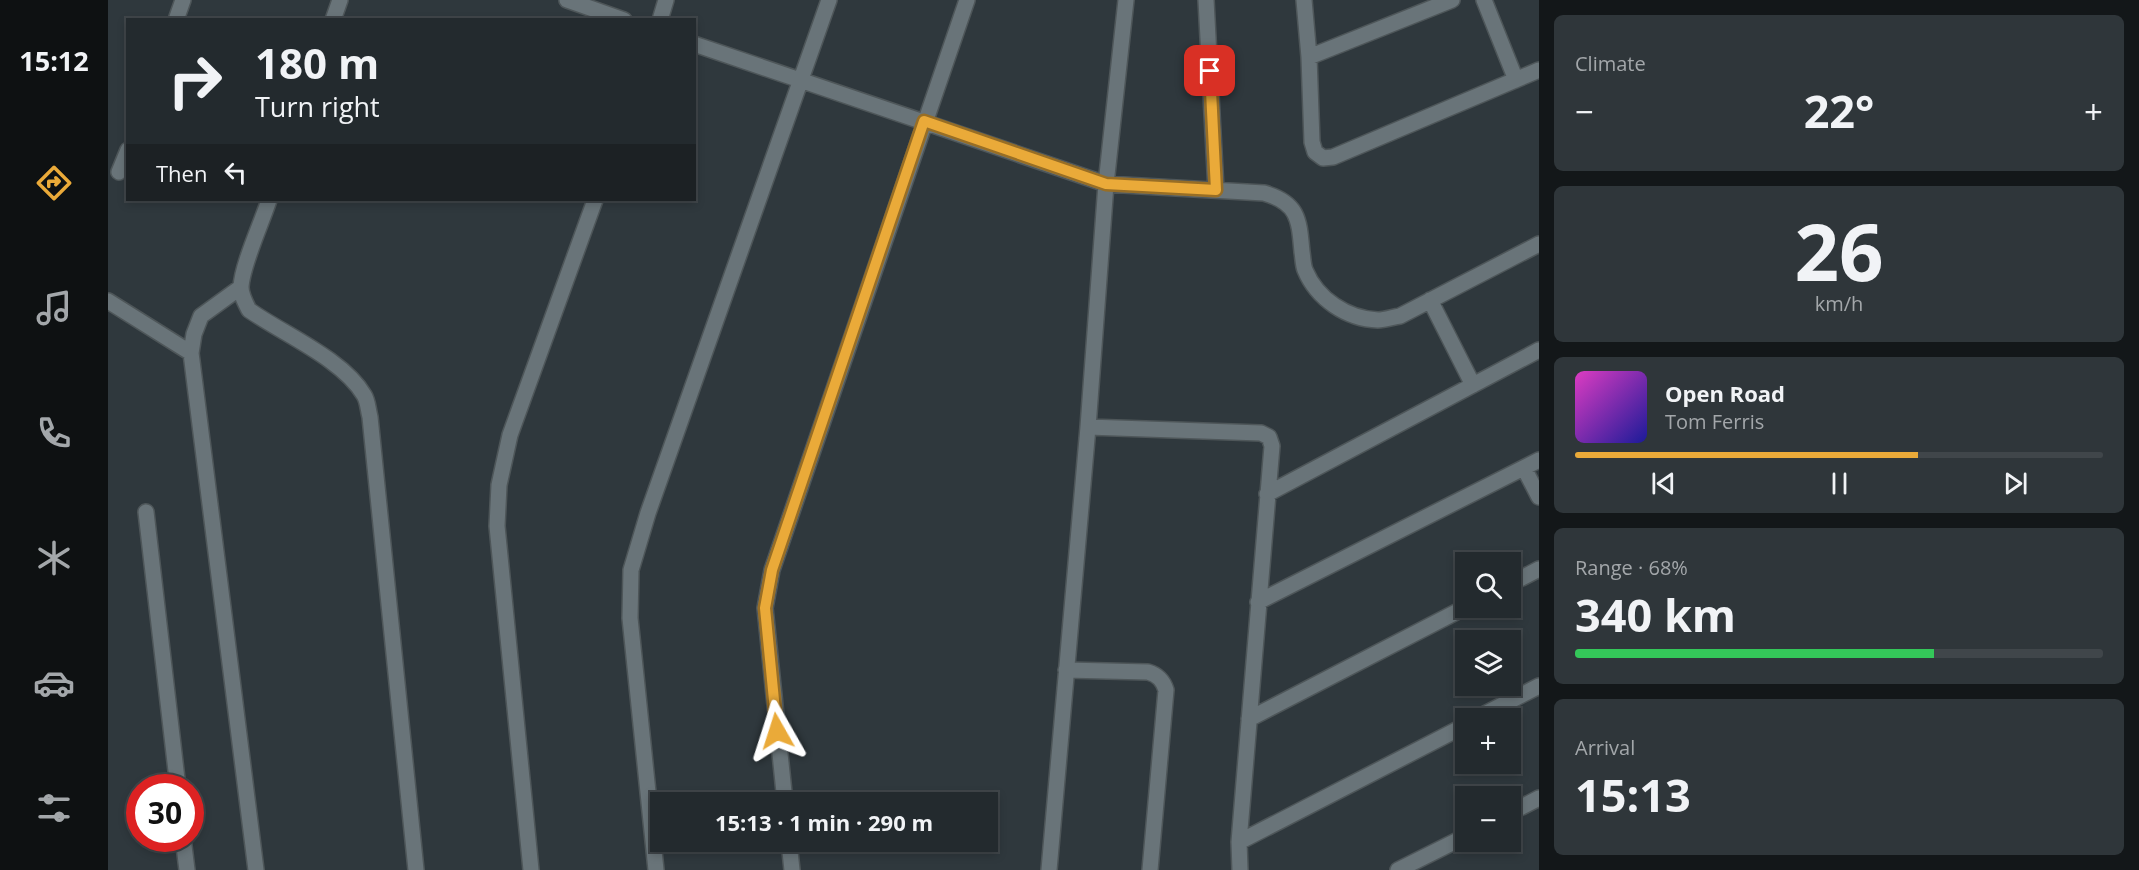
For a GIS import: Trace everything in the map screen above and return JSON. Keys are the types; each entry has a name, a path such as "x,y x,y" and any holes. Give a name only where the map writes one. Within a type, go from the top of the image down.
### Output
{"street":[{"path":"177,18 183,0"},
{"path":"334,18 340,0"},
{"path":"567,0 618,18"},
{"path":"661,18 666,0"},
{"path":"656,870 630,618 631,570 648,513 829,0"},
{"path":"784,792 765,608 772,570 967,0"},
{"path":"1206,0 1216,190"},
{"path":"1304,0 1312,142 1315,152 1323,158 1333,157 1539,70"},
{"path":"1309,57 1452,0"},
{"path":"1484,0 1516,80"},
{"path":"1049,870 1088,427 1106,184 1128,1"},
{"path":"696,45 1106,184 1264,193 1280,197 1291,207 1299,220 1305,269 1319,293 1338,308 1357,317 1379,320 1400,316 1539,244"},
{"path":"119,172 126,155"},
{"path":"269,201 245,270 242,287 243,299 249,310 350,377 365,396 370,417 416,870"},
{"path":"531,870 497,526 499,485 510,435 595,201"},
{"path":"242,287 201,316 194,334 191,353 256,870"},
{"path":"1430,300 1473,385"},
{"path":"108,301 191,353"},
{"path":"1267,494 1539,350"},
{"path":"1088,427 1262,433 1269,437 1272,446 1239,842 1240,870"},
{"path":"1258,602 1539,460"},
{"path":"1524,468 1539,497"},
{"path":"146,512 176,774"},
{"path":"1521,578 1539,569"},
{"path":"1249,719 1455,613"},
{"path":"1066,670 1148,672 1164,682 1166,690 1150,870"},
{"path":"1496,708 1539,686"},
{"path":"1239,842 1455,730"},
{"path":"1521,807 1539,798"},
{"path":"1398,870 1455,842"},
{"path":"185,852 187,870"},
{"path":"790,852 792,870"}],"route":[{"path":"777,731 765,608 772,570 924,121 1106,184 1216,190 1210,71"}]}
